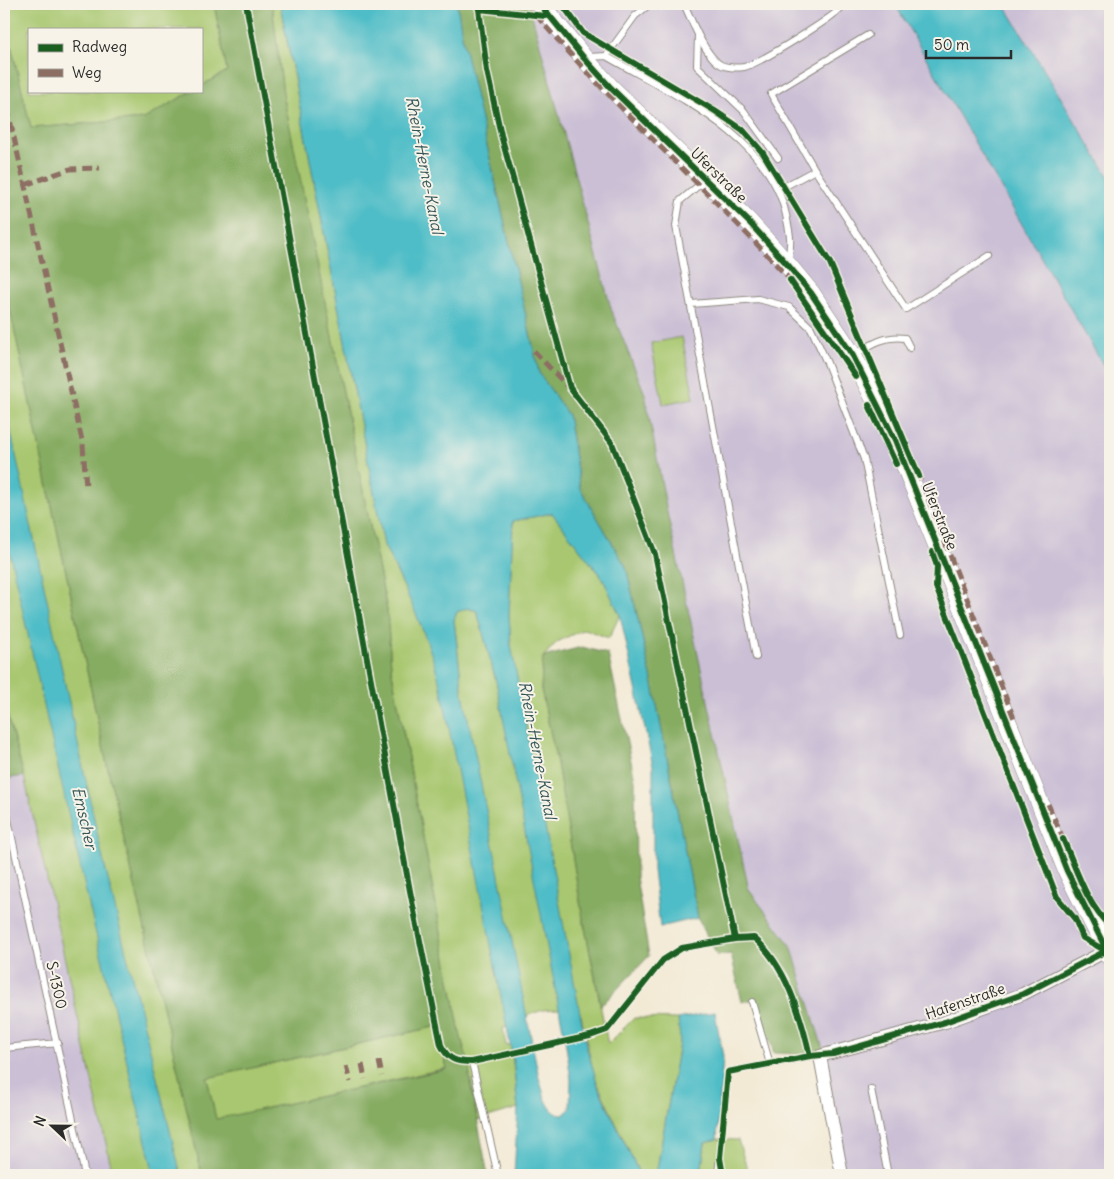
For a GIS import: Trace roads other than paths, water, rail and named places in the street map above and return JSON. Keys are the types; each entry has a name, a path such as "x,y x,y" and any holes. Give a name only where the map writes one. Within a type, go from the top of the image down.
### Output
{"main road":[{"name":"Uferstraße","path":"540,4 583,57 706,179 787,264 811,292 853,356 895,440 1067,871 1109,952"}],"street":[{"name":"Hafenstraße","path":"815,1056 946,1022 1023,994 1109,952"},
{"path":"815,1056 842,1175"}],"lane":[{"path":"246,4 410,890 441,1044 450,1060 472,1062 590,1036 606,1030 663,960 682,948 735,938 754,938 767,948 784,974 815,1056 728,1072 718,1175"},
{"path":"606,56 635,16 650,4"},
{"path":"684,4 698,36 718,63 726,67 745,67 824,22 844,4"},
{"path":"868,35 771,94 815,170 906,309 989,256"},
{"path":"698,36 698,66 744,111 778,158"},
{"path":"583,57 606,56 714,119 737,136 757,158 784,202 792,241 787,264"},
{"path":"778,190 815,170"},
{"path":"706,179 680,201 676,226 756,657"},
{"path":"691,304 758,299 789,307 810,328 827,363 864,459 900,635"},
{"path":"853,356 875,342 888,338 905,338 910,348"},
{"name":"S-1300","path":"4,801 58,1043 85,1175"},
{"path":"752,1002 770,1064"},
{"path":"4,1048 58,1043"},
{"path":"472,1062 498,1175"},
{"path":"871,1089 888,1175"}],"water":[{"name":"Rhein-Herne-Kanal","path":"280,4 457,4 463,41 539,373 568,415 580,488 626,567 653,685 698,918 660,927 653,870 653,766 620,615 603,579 552,513 513,521 509,616 511,645 586,1045 599,1089 640,1175 514,1175 518,1108 513,1059 442,692 424,635 384,545","holes":["467,608 477,611 496,681 566,1045 571,1080 570,1109 563,1115 553,1111 549,1106 539,1078 462,688 454,620 457,612"]},
{"path":"895,4 1004,4 1110,179 1110,377"},
{"name":"Emscher","path":"4,400 101,851 181,1175 154,1175 86,892 4,528"},
{"path":"715,1012 723,1057 717,1139 705,1143 701,1175 656,1175 680,1038 678,1019"}]}
